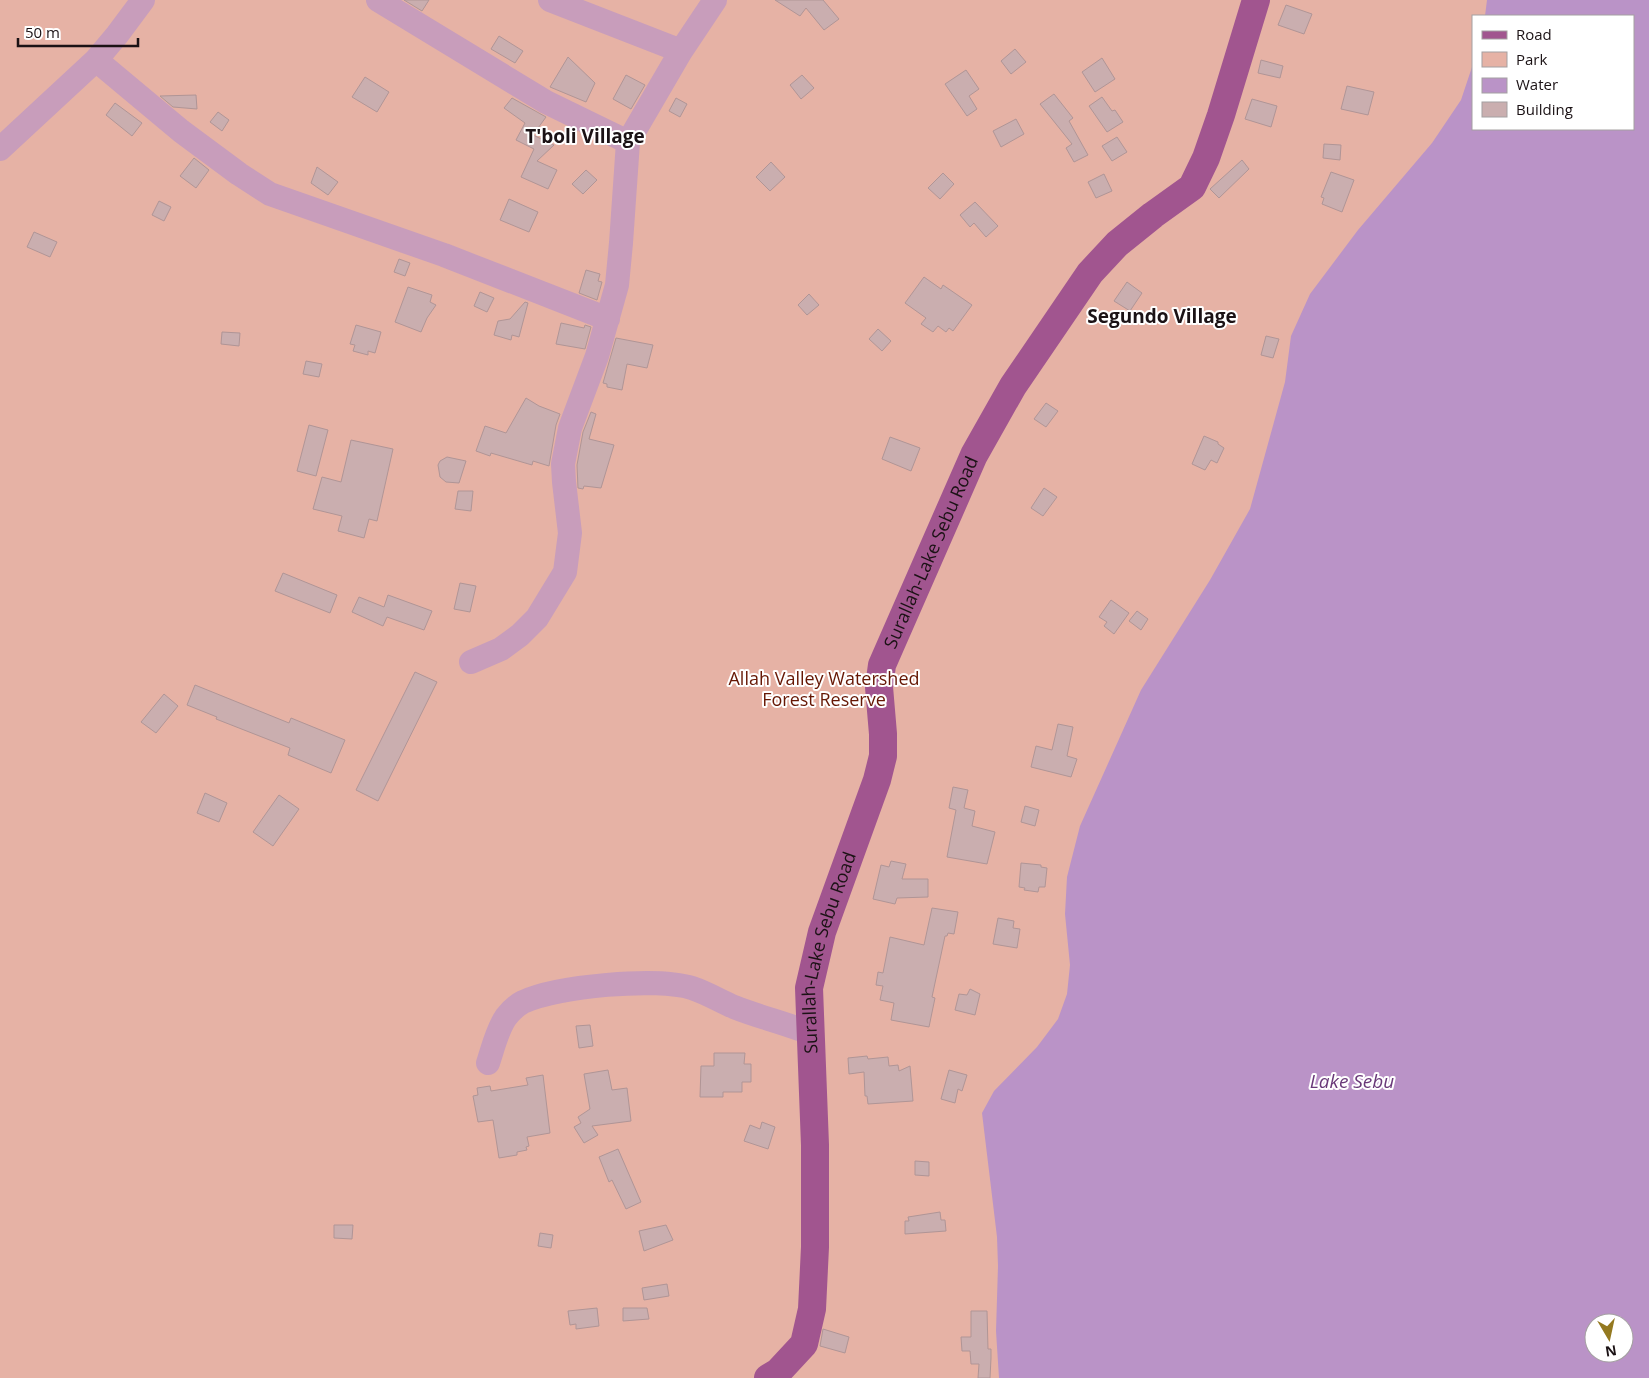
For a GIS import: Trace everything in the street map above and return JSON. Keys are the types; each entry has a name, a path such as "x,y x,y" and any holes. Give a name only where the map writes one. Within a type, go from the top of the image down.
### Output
{"main road":[{"name":"Surallah-Lake Sebu Road","path":"768,1378 778,1372 804,1344 812,1309 815,1247 815,1145 809,988 822,932 877,780 883,756 879,688 882,664 974,455 1013,386 1090,273 1117,244 1192,187 1206,158 1218,124 1256,0"}],"street":[{"path":"0,149 96,60 118,36 143,0"},
{"path":"378,0 546,102 628,142"},
{"path":"550,0 681,52"},
{"path":"471,662 501,649 520,635 537,618 565,572 570,533 563,464 570,428 597,356 617,285 622,244 628,142 681,52 715,0"},
{"path":"96,60 181,131 239,174 270,194 444,255 608,320"},
{"path":"488,1063 507,1016 521,1003 538,996 564,990 650,983 674,984 692,988 733,1007 810,1033"}],"green space":[{"name":"Allah Valley Watershed Forest Reserve","path":"0,0 1649,0 1649,1378 0,1378"}],"water":[{"name":"Lake Sebu","path":"1487,0 1649,0 1649,1378 999,1378 996,1331 997,1237 982,1113 994,1091 1037,1047 1058,1019 1067,994 1070,965 1065,914 1067,877 1080,826 1141,690 1210,580 1250,509 1285,382 1291,336 1310,294 1358,230 1432,143 1461,100 1472,67 1472,130 1634,130 1634,15 1485,15"}],"building":[{"path":"404,0 429,0 422,11"},
{"path":"775,0 823,0 839,19 824,30 806,8 800,16"},
{"path":"1286,5 1312,14 1304,34 1278,25"},
{"path":"499,36 523,51 515,63 491,49"},
{"path":"1015,49 1026,62 1011,74 1001,61"},
{"path":"568,57 595,83 586,102 550,87"},
{"path":"1102,58 1115,79 1095,92 1082,72"},
{"path":"1261,60 1283,66 1280,78 1258,73"},
{"path":"966,70 979,89 969,96 977,109 967,116 945,84"},
{"path":"626,75 645,85 631,109 613,99"},
{"path":"802,75 814,88 801,99 790,85"},
{"path":"365,77 389,92 377,112 352,97"},
{"path":"1347,86 1374,92 1368,115 1341,109"},
{"path":"1054,94 1073,118 1069,121 1088,155 1074,162 1066,148 1072,144 1040,104"},
{"path":"196,95 197,109 173,107 160,96"},
{"path":"1102,97 1112,111 1115,110 1123,122 1107,132 1089,106"},
{"path":"512,98 546,117 533,135 554,145 537,161 557,170 548,189 521,177 534,149 516,140 525,123 504,108"},
{"path":"676,98 687,104 680,117 669,111"},
{"path":"1252,99 1277,106 1271,127 1245,119"},
{"path":"115,103 142,123 132,136 106,115"},
{"path":"218,112 229,120 222,131 210,122"},
{"path":"1016,119 1024,134 1001,147 993,131"},
{"path":"1117,137 1127,152 1112,161 1102,146"},
{"path":"1324,144 1341,145 1340,160 1323,158"},
{"path":"194,158 209,170 196,188 180,176"},
{"path":"1242,160 1249,169 1219,198 1210,189"},
{"path":"771,162 785,177 770,191 756,177"},
{"path":"317,167 338,182 328,195 311,183"},
{"path":"586,170 597,180 583,194 572,184"},
{"path":"1331,172 1354,180 1342,212 1322,204 1324,198 1321,197"},
{"path":"943,173 954,184 940,199 928,188"},
{"path":"1104,174 1112,191 1096,198 1088,182"},
{"path":"509,199 538,212 529,232 500,220"},
{"path":"159,201 171,207 164,221 152,215"},
{"path":"975,202 998,226 986,237 974,223 970,227 960,215"},
{"path":"34,232 57,242 50,257 27,247"},
{"path":"399,259 410,263 405,276 394,272"},
{"path":"586,270 600,274 598,281 602,282 597,300 579,293"},
{"path":"924,277 941,289 943,285 972,305 953,331 949,328 946,332 938,326 933,332 921,324 926,318 905,303"},
{"path":"1127,282 1142,293 1130,311 1114,301"},
{"path":"408,287 432,295 430,302 436,305 427,318 421,332 395,322"},
{"path":"480,292 494,298 487,312 474,306"},
{"path":"809,294 819,305 807,315 798,305"},
{"path":"525,302 528,303 519,337 512,335 511,340 494,335 498,321 510,319"},
{"path":"561,323 584,328 585,325 591,327 585,349 556,344"},
{"path":"356,325 381,332 375,353 368,351 368,355 353,351 355,345 350,344"},
{"path":"878,329 891,341 882,351 869,339"},
{"path":"222,332 240,333 239,346 221,344"},
{"path":"1266,336 1279,339 1273,358 1261,355"},
{"path":"616,338 653,345 647,368 627,364 622,390 607,387 607,384 603,383"},
{"path":"306,361 322,364 319,377 303,374"},
{"path":"526,398 539,406 560,414 556,425 549,466 533,461 532,465 491,453 490,456 476,451 485,426 506,433"},
{"path":"1046,403 1058,411 1046,427 1034,419"},
{"path":"591,412 596,414 589,439 614,445 601,488 584,486 583,489 578,488 577,465 583,432"},
{"path":"309,425 328,430 316,476 297,471"},
{"path":"1204,436 1218,442 1224,448 1217,463 1211,460 1205,470 1192,464"},
{"path":"890,437 920,448 911,471 882,459"},
{"path":"351,440 393,449 377,521 369,519 364,538 338,531 342,516 313,509 322,477 341,482"},
{"path":"447,457 466,461 459,483 446,482 440,477 438,465 440,461"},
{"path":"1044,488 1057,497 1043,516 1031,508"},
{"path":"458,491 473,491 471,511 455,509"},
{"path":"283,573 337,595 330,613 275,591"},
{"path":"460,583 476,586 470,612 454,609"},
{"path":"388,595 432,611 424,630 387,617 383,626 352,612 359,597 384,607"},
{"path":"1111,600 1129,613 1114,634 1104,626 1107,622 1099,617"},
{"path":"1137,611 1148,619 1141,630 1129,621"},
{"path":"415,672 437,682 378,801 356,790"},
{"path":"195,685 289,723 291,718 345,740 331,773 288,755 290,748 216,719 217,717 187,705"},
{"path":"164,694 178,706 156,733 141,722"},
{"path":"1058,724 1073,727 1067,756 1077,759 1071,777 1031,767 1036,746 1052,750"},
{"path":"953,787 968,790 964,808 975,811 972,826 995,832 987,864 947,857 956,810 949,808"},
{"path":"205,793 227,803 219,822 197,813"},
{"path":"279,795 299,809 273,846 253,832"},
{"path":"1025,806 1039,810 1035,826 1021,822"},
{"path":"891,861 906,864 902,879 928,879 928,897 897,898 895,904 873,899 881,865 889,867"},
{"path":"1021,863 1041,865 1041,867 1047,868 1045,887 1039,887 1038,892 1024,890 1025,888 1019,887"},
{"path":"932,908 958,912 954,934 948,933 945,936 932,997 935,998 929,1027 891,1020 894,1003 880,1000 883,986 876,985 878,972 883,973 890,937 924,945"},
{"path":"998,918 1014,921 1013,928 1020,929 1017,948 993,944"},
{"path":"970,989 980,994 975,1015 955,1010 959,994 967,995"},
{"path":"590,1025 593,1046 579,1048 576,1026"},
{"path":"714,1053 745,1053 744,1064 751,1064 751,1082 742,1082 742,1092 723,1092 723,1097 700,1097 701,1066 714,1066"},
{"path":"867,1056 868,1059 888,1057 889,1066 898,1065 899,1071 910,1066 913,1101 868,1104 867,1096 865,1096 864,1072 849,1074 848,1058"},
{"path":"608,1070 612,1090 627,1088 631,1121 592,1126 598,1135 584,1143 574,1127 581,1123 578,1117 590,1109 584,1074"},
{"path":"949,1070 967,1075 962,1091 958,1089 955,1103 941,1099"},
{"path":"543,1075 550,1133 527,1137 529,1146 526,1147 527,1150 517,1152 517,1155 499,1158 493,1120 478,1122 473,1096 478,1095 477,1088 490,1086 491,1091 528,1085 526,1078"},
{"path":"762,1122 775,1127 768,1149 744,1141 750,1125 760,1129"},
{"path":"618,1149 641,1202 626,1209 612,1180 609,1182 599,1157"},
{"path":"915,1161 929,1162 929,1176 915,1175"},
{"path":"940,1212 941,1220 945,1220 946,1231 905,1234 905,1221 909,1221 908,1217"},
{"path":"334,1225 353,1225 352,1239 334,1238"},
{"path":"666,1225 673,1240 644,1251 639,1231"},
{"path":"540,1233 553,1235 551,1248 538,1246"},
{"path":"667,1284 669,1296 644,1300 642,1288"},
{"path":"597,1308 599,1326 576,1329 576,1324 570,1325 568,1311"},
{"path":"623,1308 647,1308 649,1319 623,1321"},
{"path":"971,1311 987,1311 988,1349 991,1349 990,1378 978,1378 979,1364 971,1364 970,1351 962,1351 961,1337 971,1337"},
{"path":"823,1329 849,1337 845,1353 820,1346"}],"district":[{"name":"T'boli Village","path":"585,136"},
{"name":"Segundo Village","path":"1162,316"}]}
